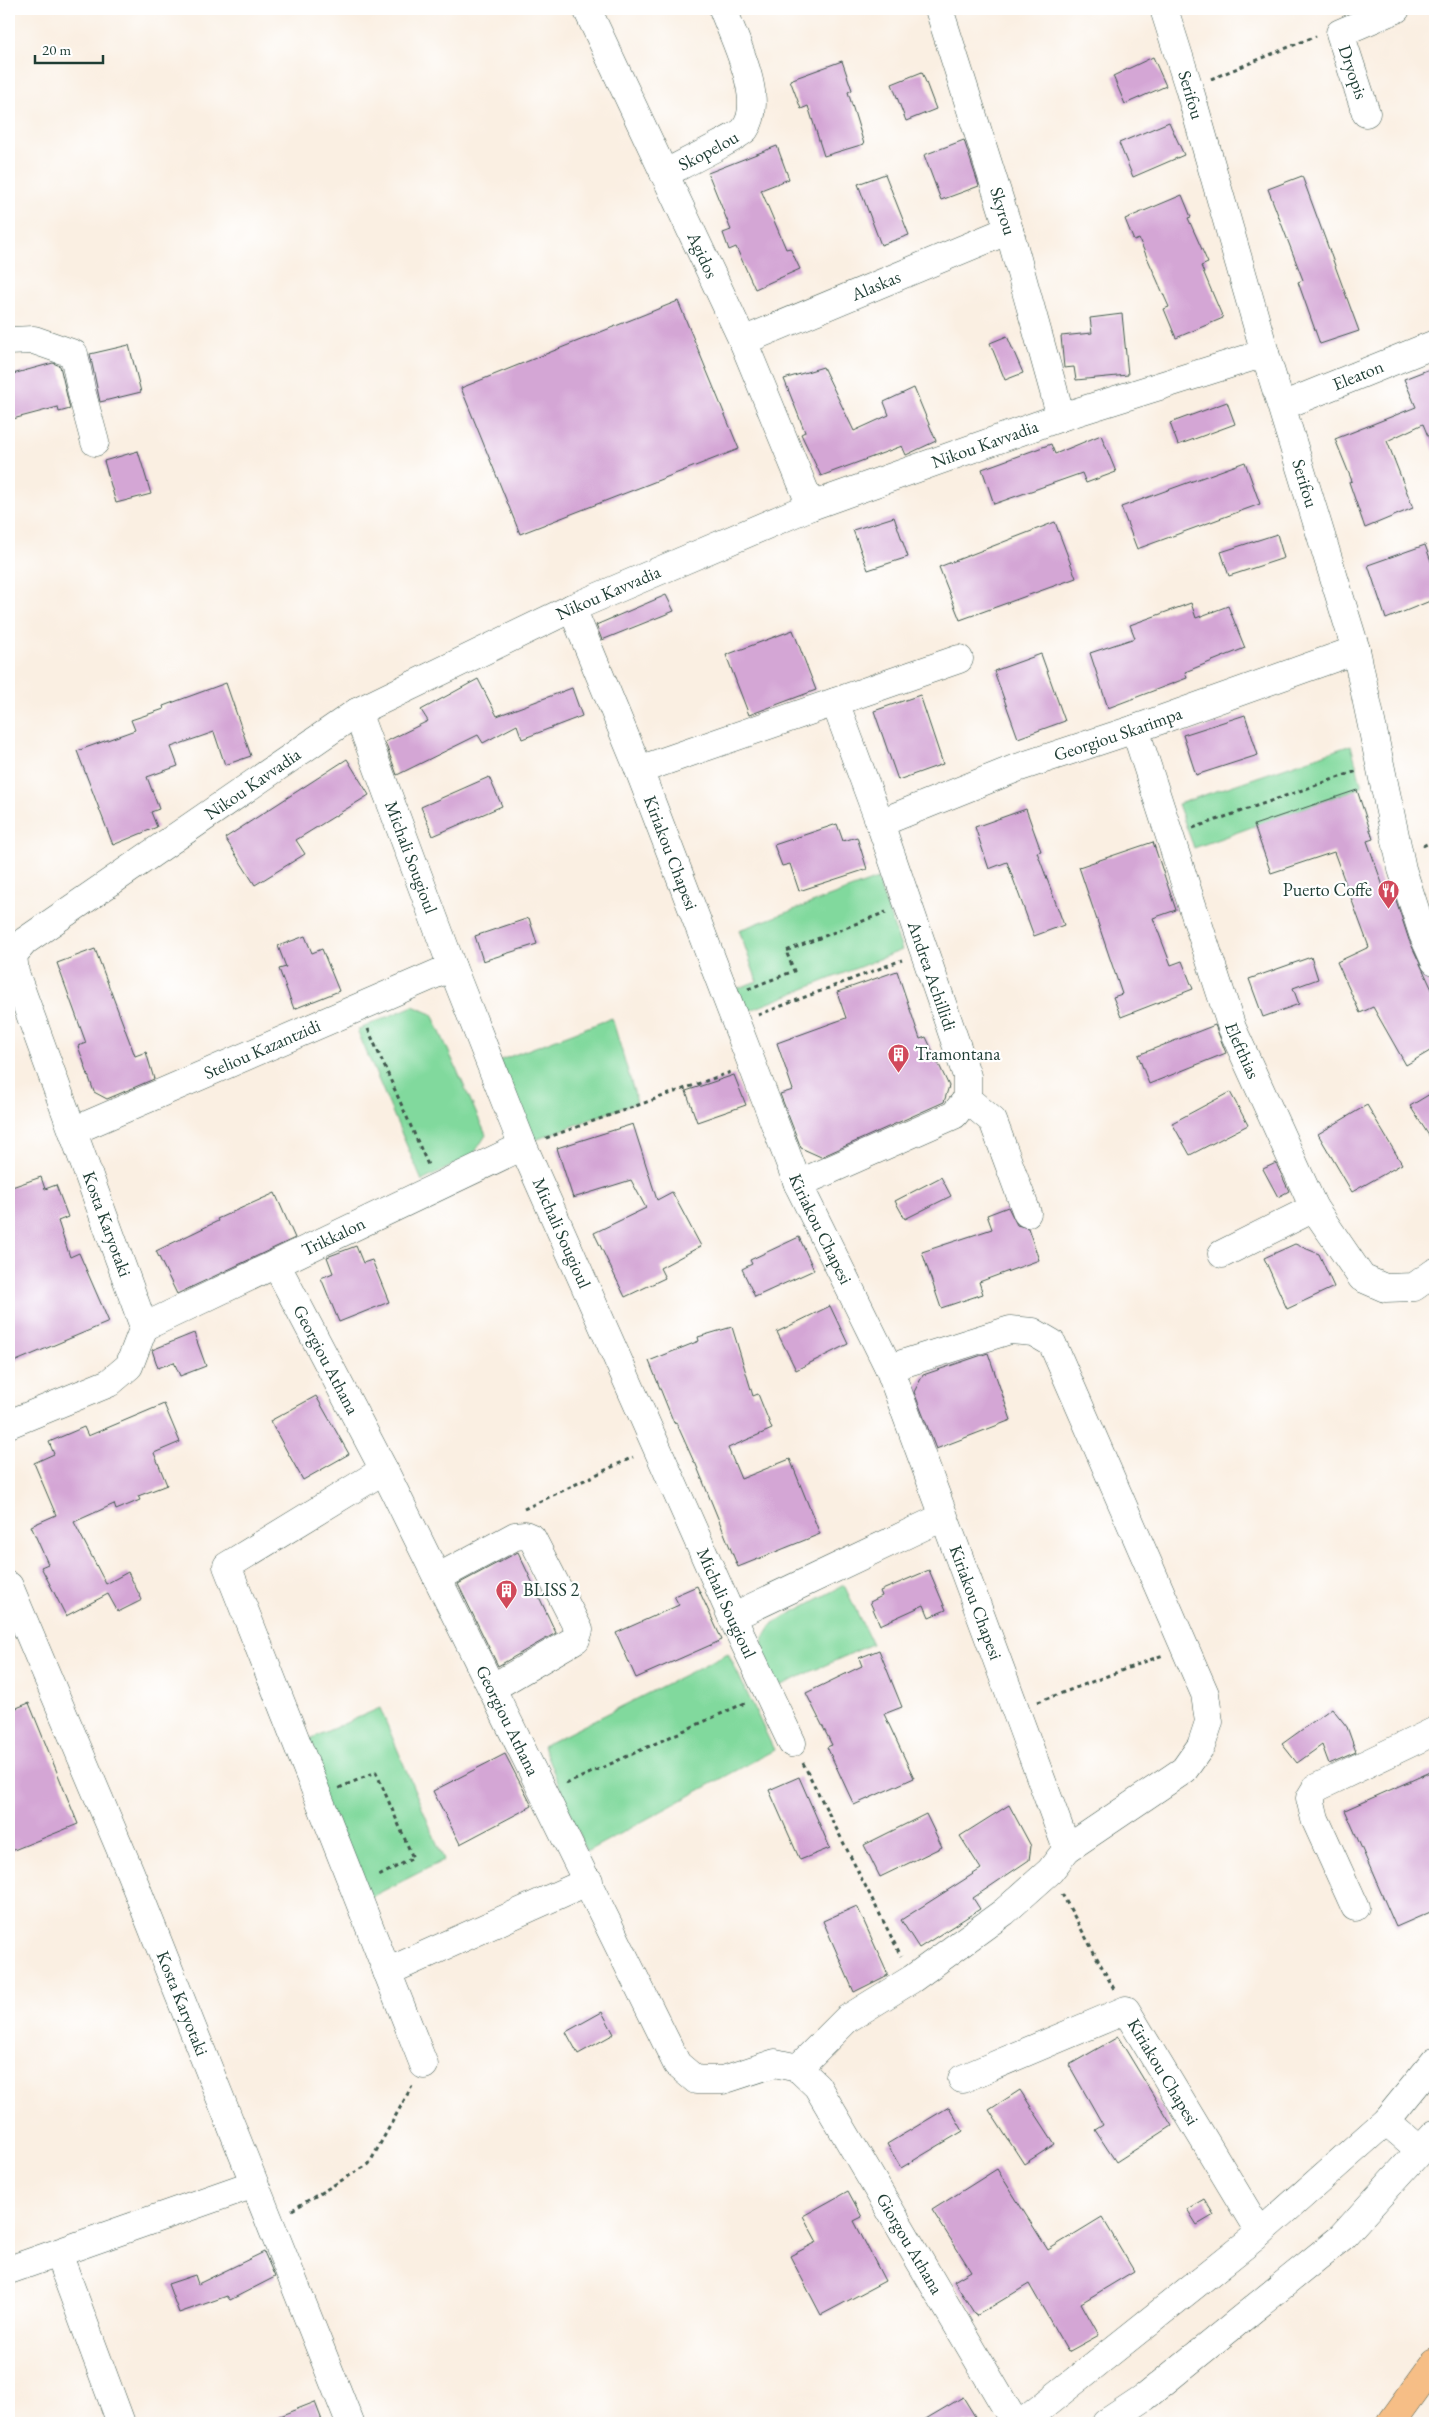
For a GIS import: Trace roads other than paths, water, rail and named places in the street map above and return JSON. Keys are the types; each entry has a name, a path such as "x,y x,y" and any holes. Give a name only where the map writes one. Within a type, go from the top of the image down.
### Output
{"main road":[{"path":"1391,2423 1435,2362"}],"street":[{"name":"Agidos","path":"587,9 743,341 810,506"},
{"name":"Skopelou","path":"664,174 744,130 752,113 751,84 723,9"},
{"name":"Skyrou","path":"939,9 1009,230 1061,417"},
{"name":"Serifou","path":"1164,9 1190,88 1265,353 1356,650 1378,763 1402,869 1423,934 1435,961"},
{"name":"Dryopis","path":"1366,113 1340,33 1396,9"},
{"name":"Alaskas","path":"743,341 1009,230"},
{"path":"9,341 34,340 74,354 95,442"},
{"name":"Eleaton","path":"1282,406 1435,344"},
{"name":"Nikou Kavvadia","path":"13,954 25,941 357,712 572,608 810,506 1061,417 1265,353"},
{"name":"Kiriakou Chapesi","path":"572,608 639,770 798,1184 888,1368 1067,1850"},
{"name":"Georgiou Skarimpa","path":"880,823 1014,770 1356,650"},
{"path":"639,770 959,659"},
{"name":"Andrea Achillidi","path":"835,702 880,823 967,1076 967,1099"},
{"name":"Michali Sougioul","path":"357,712 452,967 523,1146 732,1617 792,1743"},
{"name":"Elefthias","path":"1135,729 1232,1028 1314,1208 1362,1278 1385,1288 1414,1287 1435,1272"},
{"name":"Kosta Karyotaki","path":"13,954 15,973 144,1327"},
{"name":"Steliou Kazantzidi","path":"74,1131 452,967"},
{"path":"798,1184 954,1115 967,1099 993,1121 1027,1213"},
{"name":"Trikkalon","path":"144,1327 523,1146"},
{"path":"1222,1254 1314,1208"},
{"name":"Georgiou Athana","path":"276,1264 384,1470 678,2064 696,2080 723,2080 775,2063 798,2068"},
{"path":"9,1424 109,1383 129,1366 144,1327"},
{"path":"798,2068 847,2019 912,1979 1004,1912 1050,1871 1067,1850 1184,1770 1201,1746 1209,1722 1205,1694 1052,1343 1033,1332 1010,1330 888,1368"},
{"path":"384,1470 227,1566 424,2065"},
{"path":"732,1617 943,1516"},
{"path":"438,1578 516,1536 525,1535 532,1538 579,1630 576,1639 565,1648 492,1688"},
{"name":"Kosta Karyotaki","path":"9,1586 130,1872 350,2423"},
{"path":"1354,1907 1315,1819 1310,1798 1316,1788 1435,1731"},
{"path":"387,1972 588,1882"},
{"name":"Kiriakou Chapesi","path":"962,2079 1126,2010 1260,2233"},
{"path":"1022,2423 1260,2233 1386,2121 1435,2061"},
{"name":"Giorgou Athana","path":"798,2068 817,2086 1015,2423"},
{"path":"1106,2423 1145,2397 1342,2237 1428,2142 1386,2121"},
{"path":"9,2270 254,2184"},
{"path":"58,2253 121,2423"}],"place":[{"name":"Puerto Coffe","path":"1388,909"},
{"name":"Tramontana","path":"899,1073"},
{"name":"BLISS 2","path":"507,1609"}]}
